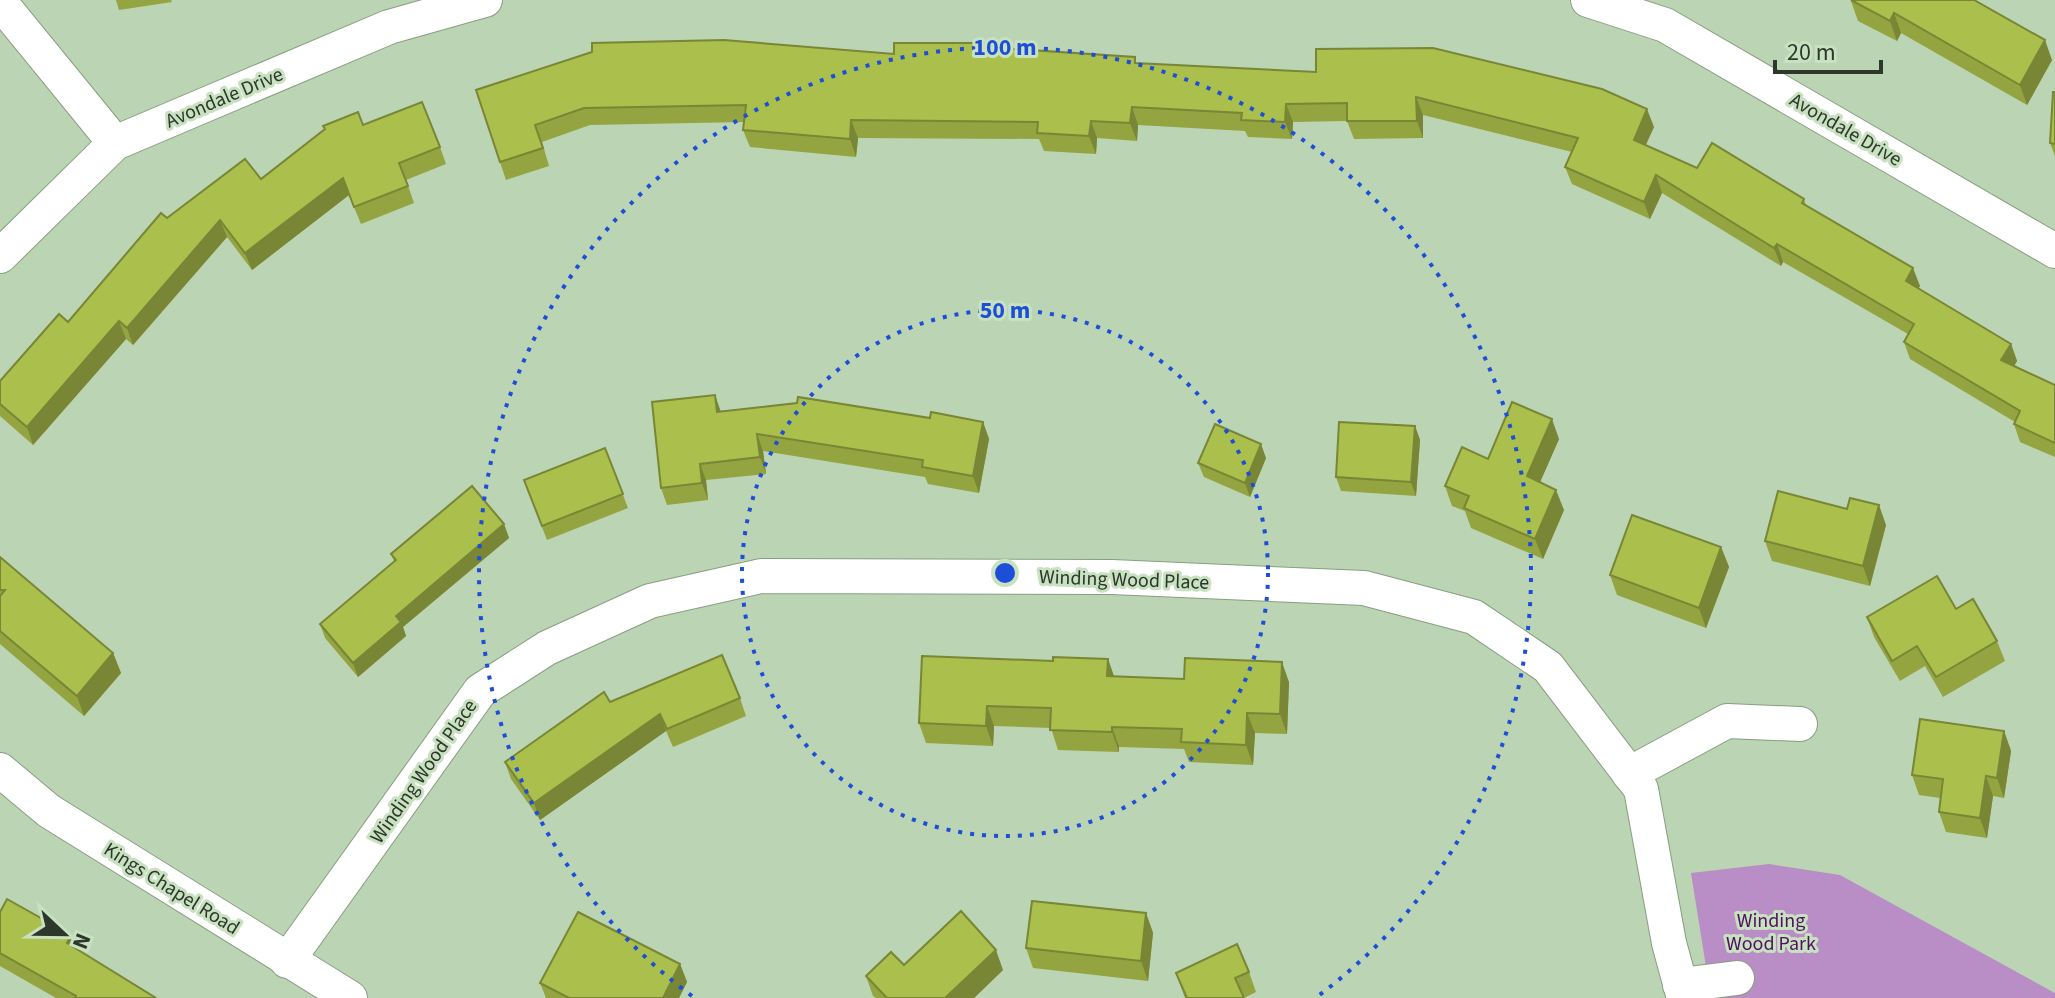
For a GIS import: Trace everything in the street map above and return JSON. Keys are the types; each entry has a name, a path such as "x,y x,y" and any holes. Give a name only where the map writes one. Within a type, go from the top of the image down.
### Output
{"street":[{"name":"Avondale Drive","path":"0,256 115,143 389,27 485,0"},
{"name":"Avondale Drive","path":"1588,0 1665,25 2055,251"},
{"path":"0,2 115,143"},
{"name":"Winding Wood Place","path":"287,961 480,691 547,648 650,601 761,576 1112,577 1364,588 1474,617 1548,667 1641,789 1669,943 1682,991"},
{"path":"1629,774 1727,721 1800,724"},
{"name":"Kings Chapel Road","path":"0,770 49,811 350,998"},
{"path":"1682,991 1737,978"}],"green space":[{"name":"Winding Wood Park","path":"1769,864 1840,875 2055,993 2055,998 1711,998 1691,873"}],"building":[{"path":"1851,0 1974,0 2045,40 2020,85 1894,13 1890,21"},
{"path":"724,40 894,54 894,43 999,43 999,48 1135,57 1135,63 1316,72 1316,49 1433,48 1602,89 1647,109 1634,140 1697,168 1712,143 1804,199 1802,203 1913,268 1906,281 2011,344 2001,360 2055,385 2055,443 2014,424 2020,411 1904,342 1914,324 1777,244 1774,248 1656,175 1644,202 1565,167 1578,138 1416,97 1417,121 1347,121 1347,103 1286,104 1285,122 1241,120 1242,113 1132,107 1130,123 1091,121 1089,136 1037,133 1038,122 851,120 850,139 743,130 746,105 584,108 535,125 543,148 500,162 476,90 592,52 592,43"},
{"path":"2055,92 2055,144 2050,143"},
{"path":"422,102 440,147 399,163 408,186 354,207 343,178 245,253 220,220 127,328 119,321 27,427 0,404 0,381 59,314 68,322 161,213 167,218 245,159 261,179 325,129 323,126 358,112 363,125"},
{"path":"715,395 717,412 797,403 798,397 930,418 931,412 983,422 973,476 922,467 923,460 757,434 760,457 700,464 702,483 661,488 652,402"},
{"path":"1512,402 1552,419 1527,476 1556,490 1535,539 1464,508 1469,496 1445,486 1462,447 1488,459"},
{"path":"1339,422 1415,426 1411,482 1336,477"},
{"path":"1215,424 1261,444 1245,483 1198,463"},
{"path":"605,448 623,494 542,526 524,480"},
{"path":"472,486 504,524 396,616 401,622 353,663 320,624 396,560 391,554"},
{"path":"1778,491 1847,509 1850,498 1879,505 1863,566 1765,541"},
{"path":"1632,515 1721,547 1699,608 1610,575"},
{"path":"0,557 113,653 77,696 0,631 0,596 5,590 0,590"},
{"path":"1937,576 1956,609 1973,599 1997,641 1936,677 1917,646 1892,661 1867,617"},
{"path":"722,655 740,698 667,729 660,714 534,803 505,762 604,692 610,702"},
{"path":"922,656 1053,661 1053,657 1108,659 1107,676 1184,679 1185,658 1282,662 1280,714 1247,713 1246,745 1181,742 1182,729 1112,727 1112,732 1050,730 1051,708 987,706 986,726 919,723"},
{"path":"1920,719 2004,731 1997,778 1986,776 1980,818 1939,812 1943,779 1912,775"},
{"path":"7,899 71,935 67,943 156,998 75,998 0,953 0,912"},
{"path":"1032,901 1146,913 1141,961 1026,948"},
{"path":"961,911 996,950 945,998 887,998 866,976 891,952 904,965"},
{"path":"578,912 680,964 663,998 569,998 540,983"},
{"path":"1237,944 1249,972 1235,978 1244,998 1187,998 1176,973"}]}
